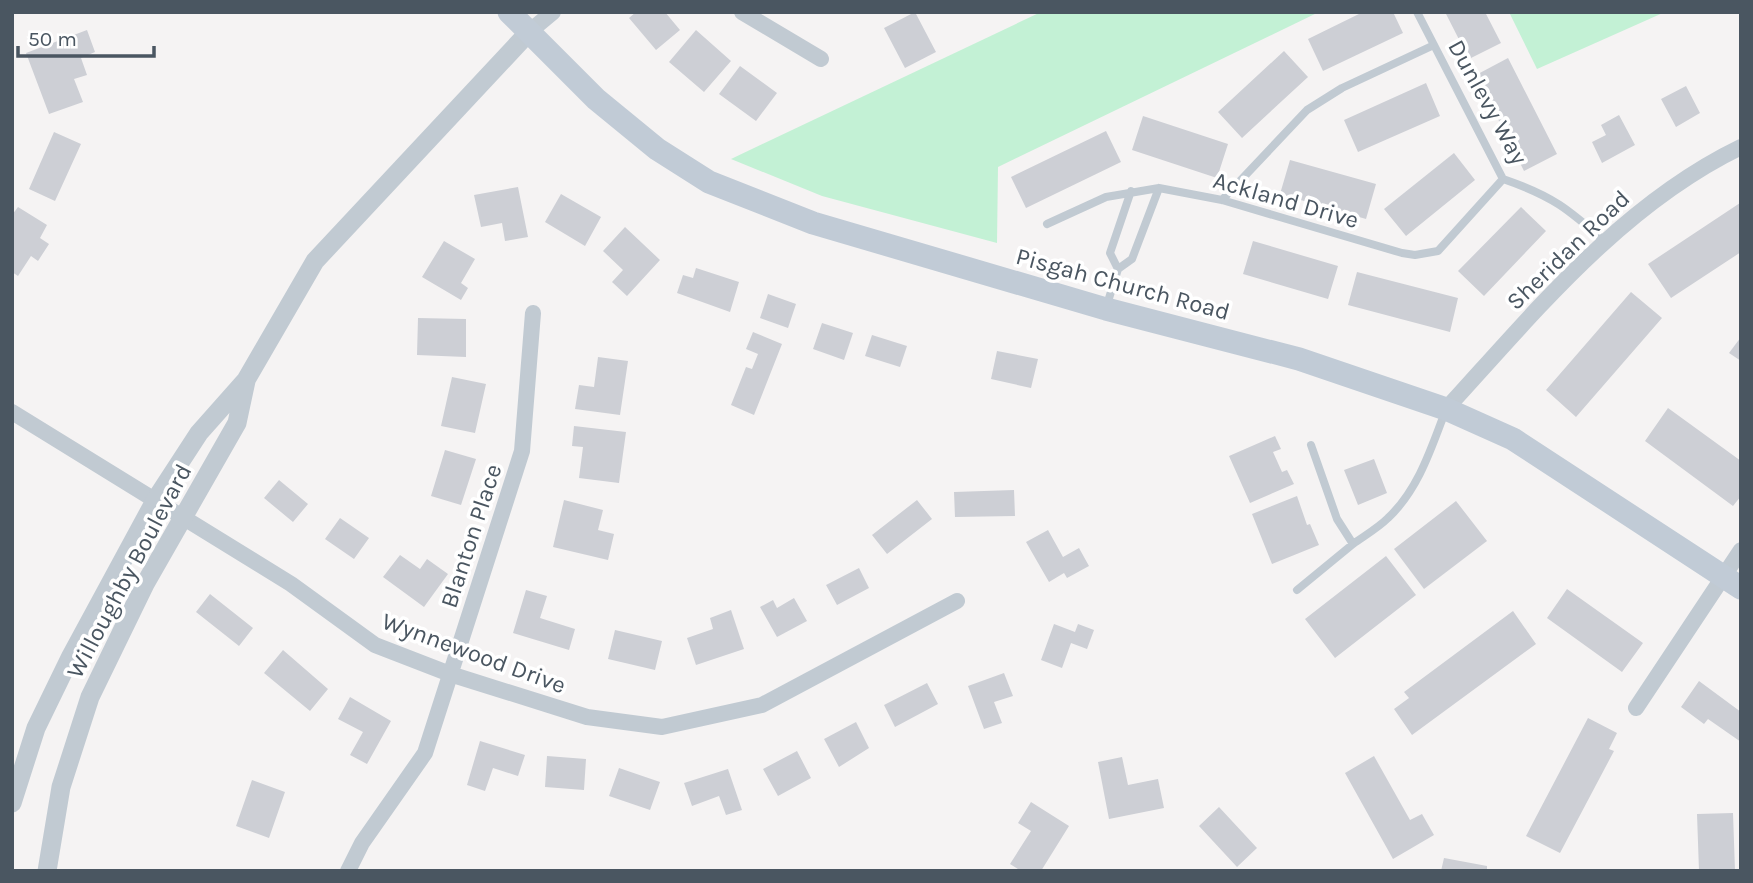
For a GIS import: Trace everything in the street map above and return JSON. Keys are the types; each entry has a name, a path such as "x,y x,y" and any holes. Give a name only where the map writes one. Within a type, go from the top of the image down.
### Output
{"main road":[{"name":"Pisgah Church Road","path":"509,12 596,99 657,149 709,182 813,223 1106,309 1299,359 1446,409 1513,439 1733,583"}],"street":[{"path":"529,32 553,12"},
{"path":"742,12 821,59"},
{"name":"Willoughby Boulevard","path":"12,803 42,716 71,656 156,499 199,433 246,380 315,261 529,32"},
{"name":"Sheridan Road","path":"1446,409 1551,295 1645,207 1673,186 1741,147"},
{"name":"Blanton Place","path":"348,871 362,843 425,753 523,451 533,313"},
{"name":"Willoughby Boulevard","path":"47,871 61,787 90,697 139,595 237,423 246,380"},
{"name":"Wynnewood Drive","path":"12,412 291,584 374,645 450,674 587,717 662,727 762,705 957,601"},
{"path":"1636,708 1733,583 1741,551"}],"lane":[{"name":"Dunlevy Way","path":"1417,12 1503,179 1537,190 1561,203 1607,243"},
{"path":"1222,200 1316,104 1434,45"},
{"name":"Ackland Drive","path":"1048,224 1107,197 1159,188 1222,200 1402,253 1427,254 1438,251 1448,243 1503,179"},
{"path":"1106,309 1118,270 1132,259 1159,188"},
{"path":"1118,270 1110,253 1130,191"},
{"path":"1297,590 1388,518 1408,495 1427,458 1446,409"},
{"path":"1311,445 1337,519 1353,544"}],"green space":[{"path":"1041,12 1319,12 998,167 997,243 822,196 731,159"},
{"path":"1509,12 1665,12 1537,69"}],"building":[{"path":"636,12 665,12 680,30 656,50 629,18"},
{"path":"915,12 936,52 905,68 884,28"},
{"path":"1363,12 1393,12 1403,33 1323,71 1308,39"},
{"path":"1445,12 1485,12 1501,43 1469,59"},
{"path":"87,30 95,52 81,58 87,75 74,79 83,102 49,114 26,53"},
{"path":"696,30 731,61 704,92 669,62"},
{"path":"1284,51 1308,77 1242,138 1218,112"},
{"path":"1508,58 1557,154 1524,171 1476,75"},
{"path":"740,66 777,93 756,121 719,94"},
{"path":"1426,83 1440,116 1358,152 1344,120"},
{"path":"1686,86 1700,113 1676,127 1661,99"},
{"path":"1619,115 1635,145 1602,163 1592,142 1606,135 1601,125"},
{"path":"1143,116 1228,144 1217,178 1132,150"},
{"path":"1106,131 1121,162 1026,208 1011,177"},
{"path":"54,132 81,144 55,201 29,189"},
{"path":"1454,153 1475,180 1406,236 1384,209"},
{"path":"1290,160 1376,184 1366,219 1280,194"},
{"path":"518,187 528,237 505,241 502,223 481,227 474,195"},
{"path":"561,194 601,217 585,246 545,222"},
{"path":"1740,203 1741,252 1671,298 1648,264"},
{"path":"18,207 47,225 40,238 49,244 38,261 31,256 18,276 12,272 12,215"},
{"path":"1521,207 1546,231 1484,296 1458,271"},
{"path":"625,227 660,260 627,296 612,282 623,270 603,251"},
{"path":"444,241 475,259 461,283 468,288 461,300 422,277"},
{"path":"1253,241 1338,266 1328,299 1243,274"},
{"path":"696,268 739,282 730,312 677,293 683,275 693,278"},
{"path":"1357,272 1458,298 1450,332 1348,305"},
{"path":"1631,292 1662,318 1576,417 1546,390"},
{"path":"768,294 796,304 788,328 760,318"},
{"path":"418,318 466,319 466,357 417,355"},
{"path":"822,323 853,333 844,360 813,349"},
{"path":"753,332 782,344 754,415 731,405 746,367 752,369 758,354 746,349"},
{"path":"872,335 907,346 900,367 865,356"},
{"path":"1741,337 1741,361 1729,353"},
{"path":"997,351 1038,359 1031,388 991,379"},
{"path":"598,357 628,361 620,415 575,409 579,385 594,387"},
{"path":"452,377 486,384 475,433 441,426"},
{"path":"1668,408 1741,461 1741,496 1733,506 1645,441"},
{"path":"574,426 626,432 619,483 579,478 583,447 572,446"},
{"path":"1275,436 1281,449 1273,452 1282,472 1287,470 1294,484 1250,503 1229,456"},
{"path":"445,450 476,459 461,505 431,496"},
{"path":"1374,459 1387,493 1358,505 1344,470"},
{"path":"279,480 308,504 293,522 264,498"},
{"path":"1014,490 1015,516 955,517 954,492"},
{"path":"1297,496 1307,525 1310,524 1319,545 1272,564 1252,514"},
{"path":"564,500 603,510 598,530 614,534 608,560 553,547"},
{"path":"917,500 932,519 887,554 872,535"},
{"path":"1456,501 1487,541 1424,589 1394,549"},
{"path":"340,518 369,538 354,559 325,539"},
{"path":"1048,530 1063,557 1079,548 1089,566 1067,578 1064,573 1049,582 1026,542"},
{"path":"400,555 420,569 427,559 448,574 424,607 383,577"},
{"path":"1386,556 1416,595 1335,658 1305,619"},
{"path":"859,568 869,588 837,605 826,585"},
{"path":"1567,589 1643,643 1622,672 1547,618"},
{"path":"526,590 547,596 540,618 575,629 569,650 513,633"},
{"path":"210,594 253,628 239,646 196,612"},
{"path":"794,598 807,621 777,637 760,607 773,600 777,608"},
{"path":"731,610 744,649 696,665 687,638 713,629 710,618"},
{"path":"1513,611 1536,644 1412,735 1394,709 1409,698 1404,692"},
{"path":"1054,624 1075,632 1078,624 1094,630 1087,649 1071,643 1062,668 1041,660"},
{"path":"615,630 662,641 655,670 608,659"},
{"path":"283,650 328,689 310,711 264,673"},
{"path":"1004,673 1013,696 994,702 1002,723 984,729 968,686"},
{"path":"1699,681 1741,712 1741,742 1708,719 1704,724 1681,707"},
{"path":"927,683 938,704 895,727 884,705"},
{"path":"350,697 391,721 367,764 350,755 363,732 338,719"},
{"path":"1588,718 1617,733 1609,749 1614,751 1560,853 1526,836"},
{"path":"856,722 869,748 839,767 824,739"},
{"path":"480,741 525,755 518,776 493,768 485,791 467,785"},
{"path":"797,751 811,778 778,796 763,769"},
{"path":"547,756 586,759 584,790 545,787"},
{"path":"1374,756 1410,820 1422,814 1434,835 1393,859 1345,773"},
{"path":"1122,757 1128,785 1158,779 1164,808 1109,819 1098,762"},
{"path":"619,768 660,782 650,810 609,796"},
{"path":"728,769 742,810 726,815 719,796 692,806 684,783"},
{"path":"252,780 285,792 269,838 236,826"},
{"path":"1031,802 1069,826 1041,871 1021,871 1010,864 1031,831 1018,823"},
{"path":"1219,807 1257,848 1237,867 1199,826"},
{"path":"1733,813 1735,871 1699,871 1697,814"},
{"path":"1444,858 1487,866 1487,871 1441,871"}]}
